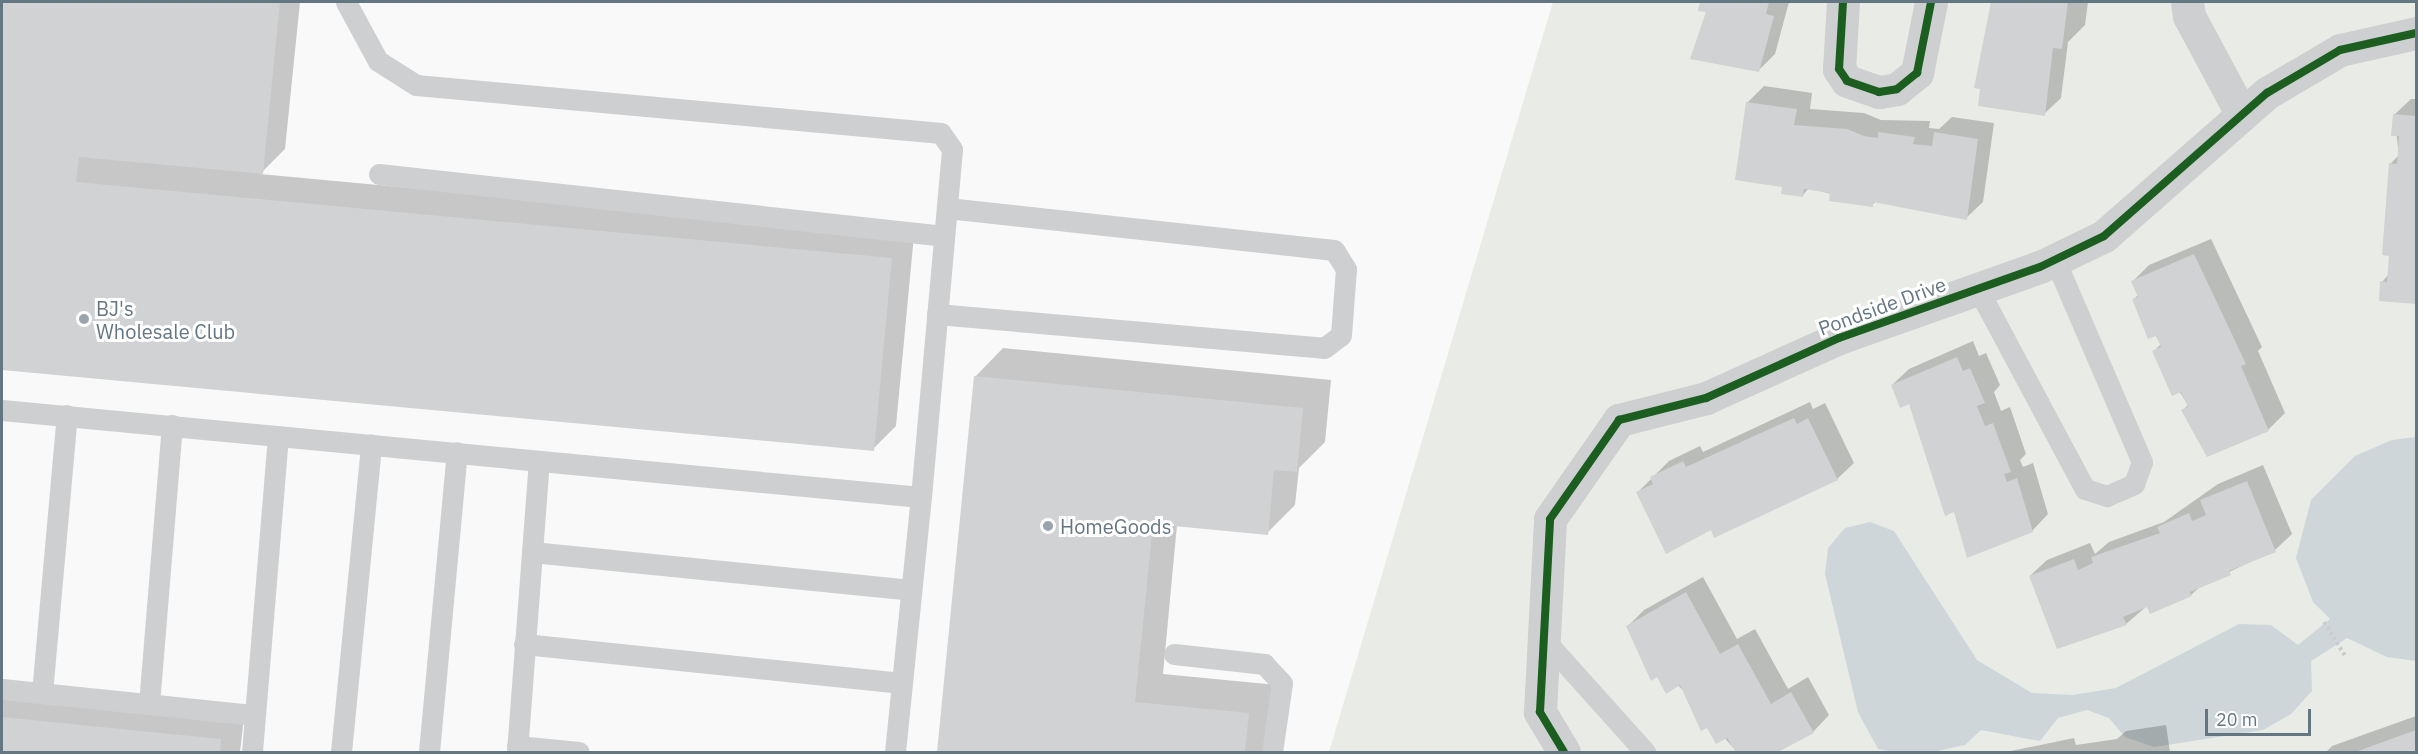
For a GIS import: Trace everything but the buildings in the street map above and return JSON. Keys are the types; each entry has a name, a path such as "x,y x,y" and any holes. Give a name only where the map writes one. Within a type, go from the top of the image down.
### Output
{"street":[{"path":"1844,2 1839,69 1847,81 1879,92 1898,89 1917,73 1931,2"},
{"path":"2187,2 2188,16 2242,116"},
{"name":"Pondside Drive","path":"1564,753 1540,712 1541,636 1550,519 1618,420 1706,398 1839,338 2055,260 2104,236 2267,93 2340,50 2416,33"}],"lane":[{"path":"346,2 378,61 416,85 941,133 952,149 921,497 895,753"},
{"path":"379,174 944,236"},
{"path":"937,314 1324,348 1341,335 1346,269 1334,250 947,208"},
{"path":"1978,289 2085,489 2107,496 2134,484 2142,462 2055,260"},
{"path":"2,410 921,497"},
{"path":"42,693 68,416"},
{"path":"149,704 172,425"},
{"path":"252,753 278,436"},
{"path":"341,753 371,444"},
{"path":"429,753 457,452"},
{"path":"538,460 517,749 579,753"},
{"path":"532,552 911,590"},
{"path":"1541,636 1645,753"},
{"path":"524,644 902,683"},
{"path":"1174,654 1264,664 1282,683 1272,753"},
{"path":"2,689 255,715"}],"path":[{"path":"2324,622 2345,656"}],"shaded area":[{"path":"1553,2 2416,2 2416,752 1329,752"},
{"path":"2416,437 2416,661 2387,657 2347,638 2311,661 2312,691 2291,714 2263,730 2154,747 2125,737 2109,718 2087,710 2058,718 2040,741 1981,730 1965,745 1932,752 1894,752 1878,749 1858,712 1825,574 1828,548 1845,528 1870,522 1894,531 1977,660 2032,693 2073,695 2116,688 2239,624 2271,625 2298,645 2330,619 2313,602 2296,558 2311,500 2355,456 2392,440"}],"cycle path":[{"path":"1843,2 1839,69 1847,81 1879,92 1897,89 1917,73 1931,2"},
{"path":"1564,752 1540,712 1550,519 1619,420 1706,398 1839,338 2040,267 2104,236 2267,93 2340,50 2416,33"}],"place":[{"name":"BJ's Wholesale Club","path":"84,319"},
{"name":"HomeGoods","path":"1048,526"}]}
